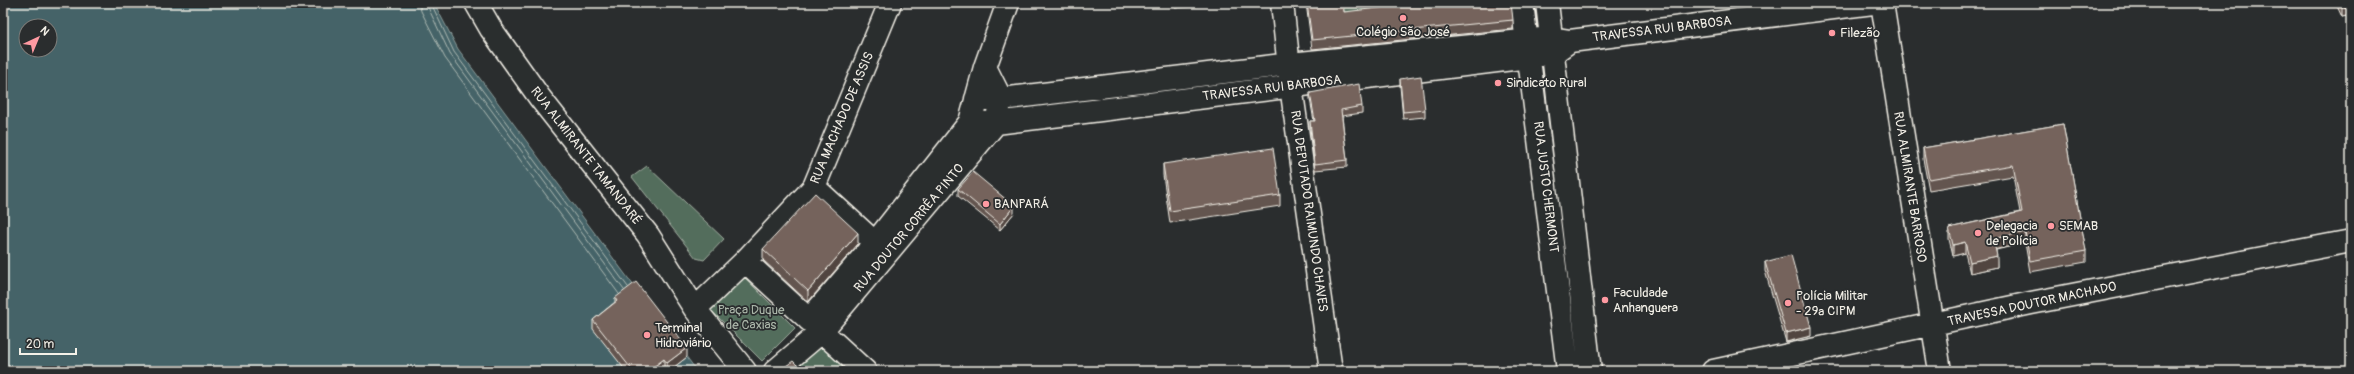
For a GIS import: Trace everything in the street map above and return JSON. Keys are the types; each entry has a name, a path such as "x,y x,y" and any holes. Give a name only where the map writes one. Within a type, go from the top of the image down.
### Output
{"street":[{"name":"RUA ALMIRANTE TAMANDARÉ","path":"476,3 499,40 540,98 648,235 695,310 745,371"},
{"name":"RUA MACHADO DE ASSIS","path":"695,310 814,187 890,3"},
{"path":"970,122 985,67 1008,3"},
{"name":"RUA DEPUTADO RAIMUNDO CHAVES","path":"1282,3 1290,64 1291,86 1331,371"},
{"name":"RUA JUSTO CHERMONT","path":"1522,3 1568,371"},
{"name":"RUA JUSTO CHERMONT","path":"1547,3 1558,44 1590,371"},
{"name":"TRAVESSA RUI BARBOSA","path":"970,122 996,123 1291,86 1558,44 1873,3"},
{"name":"RUA ALMIRANTE BARROSO","path":"1882,3 1931,326 1940,371"},
{"name":"TRAVESSA RUI BARBOSA","path":"976,99 1001,99 1290,64 1528,49"},
{"path":"985,67 1001,99"},
{"name":"RUA DOUTOR CORRÊA PINTO","path":"775,371 882,249 996,123 1001,99"},
{"name":"RUA DOUTOR CORRÊA PINTO","path":"882,249 970,122"},
{"path":"814,187 882,249"},
{"name":"TRAVESSA DOUTOR MACHADO","path":"1713,371 1931,326 2031,303 2351,241"},
{"path":"744,261 865,371"}],"green space":[{"path":"1342,3 1433,3 1344,22"},
{"path":"647,166 724,239 704,260 696,258 632,177"},
{"name":"Praça Duque de Caxias","path":"740,273 795,328 762,361 707,306"},
{"path":"815,342 848,371 799,371 792,364"}],"water":[{"path":"3,3 434,3 458,49 697,371 3,371"}],"building":[{"name":"Colégio São José","path":"1307,3 1343,3 1344,12 1421,3 1511,3 1513,20 1312,40"},
{"path":"2340,3 2351,3 2351,6 2342,8"},
{"path":"1421,76 1425,110 1403,112 1400,79"},
{"path":"1359,84 1362,106 1341,110 1347,160 1315,164 1310,121 1315,121 1310,93"},
{"name":"SEMAB","path":"2063,124 2086,251 2030,261 2025,232 1993,239 1997,256 1970,262 1965,242 1953,245 1949,228 2022,212 2013,165 1929,179 1923,148"},
{"path":"1273,148 1280,195 1170,211 1163,164"},
{"name":"BANPARÁ","path":"973,172 1014,206 1000,224 958,189"},
{"path":"815,193 858,233 808,291 763,249"},
{"name":"Polícia Militar - 29ª CIPM","path":"1791,255 1811,327 1786,333 1765,262"},
{"name":"Terminal Hidroviário","path":"636,282 687,348 667,363 664,359 648,371 633,371 593,320 617,301 615,298"},
{"path":"793,361 803,371 779,371"}],"place":[{"name":"Colégio São José","path":"1403,18"},
{"name":"Filezão","path":"1832,33"},
{"name":"Sindicato Rural","path":"1498,83"},
{"name":"BANPARÁ","path":"986,204"},
{"name":"SEMAB","path":"2051,226"},
{"name":"Delegacia de Polícia","path":"1978,233"},
{"name":"Faculdade Anhanguera","path":"1605,300"},
{"name":"Polícia Militar - 29ª CIPM","path":"1788,303"},
{"name":"Terminal Hidroviário","path":"647,335"}]}
